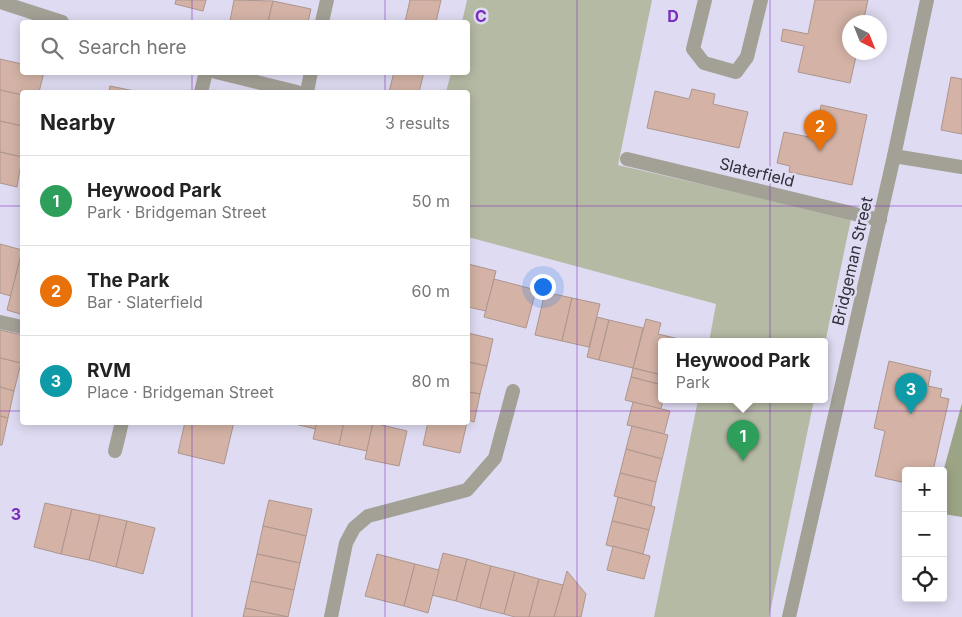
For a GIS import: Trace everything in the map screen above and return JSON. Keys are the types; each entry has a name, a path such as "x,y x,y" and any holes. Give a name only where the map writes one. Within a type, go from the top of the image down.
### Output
{"street":[{"path":"322,20 327,0"},
{"path":"704,0 693,49 704,63 736,72 747,57 761,0"},
{"name":"Bridgeman Street","path":"789,617 880,220 927,0"},
{"path":"0,2 56,20"},
{"path":"202,90 205,75"},
{"path":"228,75 289,90"},
{"path":"307,90 310,75"},
{"path":"894,156 962,167"},
{"name":"Slaterfield","path":"627,158 880,220"},
{"path":"0,322 20,327"},
{"path":"331,617 346,543 354,528 368,516 467,490 495,458 513,391"},
{"path":"115,451 121,425"}],"green space":[{"path":"467,0 652,0 618,165 851,219 826,338 710,338 716,304 470,238 470,90 447,90 450,75 470,75 470,20 462,20"},
{"path":"697,403 813,403 769,617 654,617"},
{"path":"962,403 962,517 947,515 947,467 944,467"}],"building":[{"path":"176,0 206,0 203,11 175,4"},
{"path":"234,0 273,1 268,20 230,20"},
{"path":"410,0 441,0 436,20 405,20"},
{"path":"815,0 868,0 865,15 842,15 842,60 855,60 850,83 798,72 804,46 781,41 783,29 808,34"},
{"path":"273,1 311,9 308,20 268,20"},
{"path":"0,59 20,64 20,75 43,75 40,90 20,90 20,95 0,90"},
{"path":"393,75 423,75 420,90 390,90"},
{"path":"951,77 962,79 962,134 941,130"},
{"path":"110,86 129,90 109,90"},
{"path":"692,89 715,94 713,104 748,112 739,148 647,128 655,91 689,99"},
{"path":"0,90 20,95 20,126 0,121"},
{"path":"821,105 867,115 852,185 789,172 790,166 777,163 784,132 814,138"},
{"path":"0,121 20,126 20,157 0,152"},
{"path":"0,152 20,157 17,187 0,183"},
{"path":"0,244 20,249 20,258 11,296 0,293"},
{"path":"20,259 20,314 7,310"},
{"path":"470,264 496,271 486,311 470,307"},
{"path":"494,279 536,290 526,328 484,317"},
{"path":"545,292 572,298 562,341 535,335"},
{"path":"572,298 600,304 589,347 562,341"},
{"path":"597,317 609,320 599,360 587,357"},
{"path":"646,319 661,323 658,334 675,338 658,338 658,374 633,368"},
{"path":"609,320 643,328 633,368 599,360"},
{"path":"0,330 20,335 20,363 0,358"},
{"path":"470,333 493,339 487,366 470,362"},
{"path":"0,358 20,363 14,391 0,387"},
{"path":"889,361 931,371 928,386 942,389 940,397 949,399 934,467 902,467 902,482 875,476 885,431 874,428"},
{"path":"470,362 487,366 480,394 470,392"},
{"path":"633,368 658,374 658,384 631,377"},
{"path":"631,377 658,384 658,403 662,403 661,409 625,400"},
{"path":"0,387 14,391 8,418 0,416"},
{"path":"470,392 480,394 474,422 470,421"},
{"path":"633,402 670,411 664,434 627,425"},
{"path":"0,416 8,418 2,445 0,445"},
{"path":"184,425 233,425 224,464 178,453"},
{"path":"299,425 317,425 316,429"},
{"path":"316,425 343,425 339,445 313,439"},
{"path":"343,425 372,425 367,451 339,445"},
{"path":"373,425 382,425 407,431 399,466 365,459"},
{"path":"427,425 466,425 460,453 423,445"},
{"path":"632,426 668,435 662,459 626,449"},
{"path":"626,449 662,459 656,482 620,473"},
{"path":"620,473 656,482 651,506 614,496"},
{"path":"618,497 655,507 649,530 612,521"},
{"path":"269,500 312,509 306,536 263,526"},
{"path":"45,503 72,509 61,554 34,547"},
{"path":"72,509 100,515 89,560 61,554"},
{"path":"100,515 127,521 116,567 89,560"},
{"path":"127,521 155,528 143,574 116,567"},
{"path":"612,521 649,530 643,554 606,545"},
{"path":"263,526 306,536 300,563 257,554"},
{"path":"613,546 650,556 644,579 607,570"},
{"path":"443,553 467,559 456,601 432,595"},
{"path":"257,554 300,563 294,590 251,581"},
{"path":"377,554 415,564 404,606 365,596"},
{"path":"467,559 491,566 480,608 456,601"},
{"path":"415,564 439,570 428,613 404,606"},
{"path":"491,566 515,572 504,614 480,608"},
{"path":"567,571 586,594 581,617 554,617"},
{"path":"515,572 539,579 529,617 515,617 504,614"},
{"path":"539,579 563,585 554,617 529,617"},
{"path":"251,581 294,590 288,617 245,608"},
{"path":"245,608 288,617 243,617"}],"place":[{"name":"The Park","path":"820,151"},
{"name":"RVM","path":"911,414"},
{"name":"Heywood Park","path":"743,461"}]}
